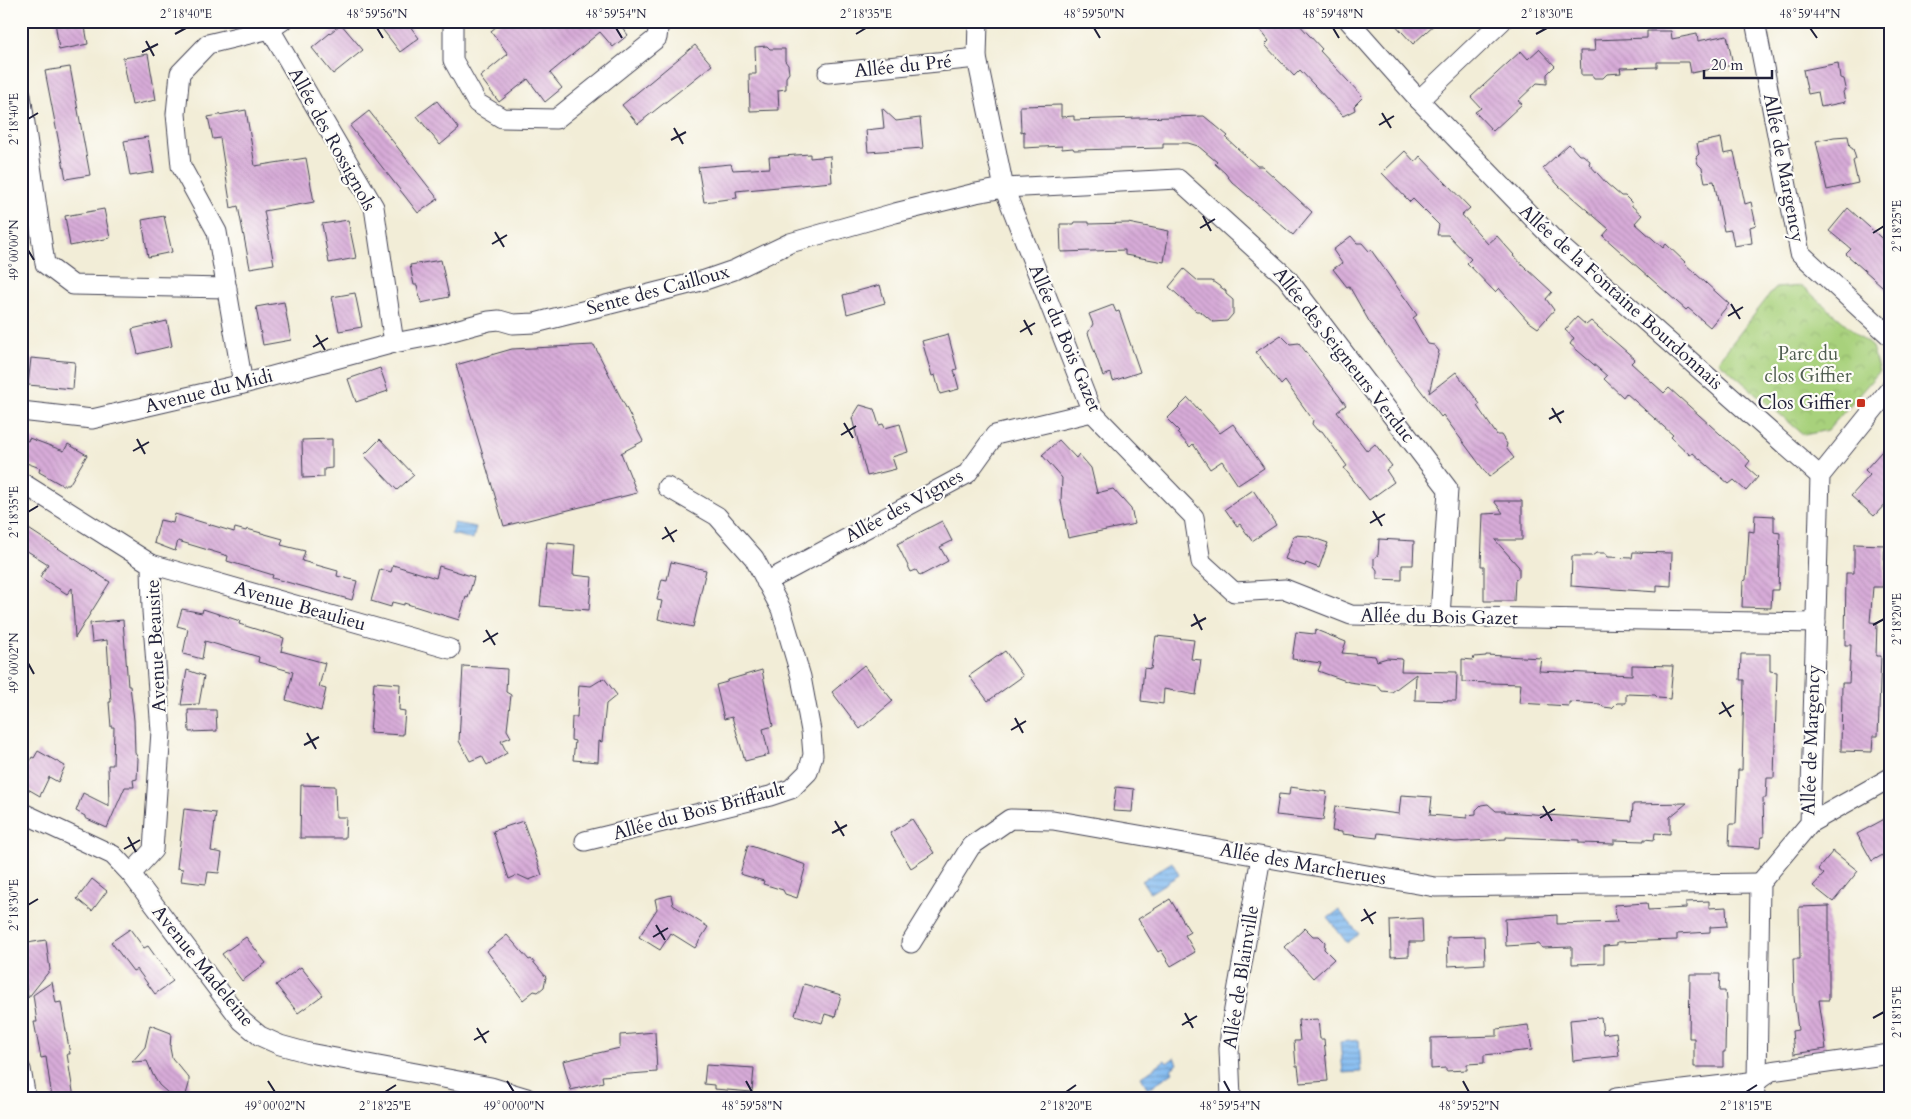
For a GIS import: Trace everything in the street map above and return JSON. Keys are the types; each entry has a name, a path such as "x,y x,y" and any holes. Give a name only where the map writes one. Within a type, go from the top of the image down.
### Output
{"street":[{"path":"453,21 452,60 477,103 502,118 556,119 657,38 659,21"},
{"name":"Allée du Bois Gazet","path":"978,21 977,58 1004,188 1092,412 1194,517 1201,562 1234,592 1284,589 1351,615 1816,623"},
{"name":"Allée de la Fontaine Bourdonnais","path":"1349,21 1419,100 1557,243 1820,476"},
{"path":"1419,100 1502,21"},
{"name":"Allée de Margency","path":"1755,21 1800,252 1890,336"},
{"path":"243,384 217,232 181,166 176,114 180,73 208,44 276,25"},
{"name":"Allée des Rossignols","path":"276,25 374,207 394,343"},
{"name":"Allée du Pré","path":"828,73 977,58"},
{"path":"21,95 46,264 73,285 227,288"},
{"name":"Allée des Seigneurs Verduc","path":"1004,188 1178,179 1286,277 1448,489 1440,617"},
{"name":"Sente des Cailloux","path":"394,343 441,334 489,321 499,320 514,324 535,323 686,285 734,270 790,242 895,213 1004,188"},
{"name":"Avenue du Midi","path":"21,411 92,419 243,384 394,343"},
{"path":"1820,476 1890,389"},
{"name":"Allée des Vignes","path":"766,582 967,474 995,434 1092,412"},
{"name":"Allée de Margency","path":"1760,883 1810,822 1820,476"},
{"name":"Avenue Beausite","path":"21,482 151,564 152,611 161,731 152,850 131,874"},
{"path":"667,487 717,516 754,558 766,582"},
{"name":"Avenue Beaulieu","path":"151,564 450,649"},
{"name":"Allée du Bois Briffault","path":"584,840 770,796 791,789 808,772 813,755 811,730 801,677 781,609 766,582"},
{"path":"1810,822 1890,778"},
{"name":"Avenue Madeleine","path":"21,812 113,855 131,874 242,1021 260,1036 280,1045 309,1053 491,1087 527,1098"},
{"name":"Allée des Marcherues","path":"911,943 971,846 1010,820 1052,820 1435,887 1760,883"},
{"name":"Allée de Blainville","path":"1231,1098 1229,1049 1231,1026 1261,857"},
{"path":"1755,1089 1760,883"},
{"path":"1616,1098 1755,1089 1771,1071 1890,1054"},
{"path":"21,1069 26,1098"}],"green space":[{"name":"Parc du clos Giffier","path":"1802,286 1872,347 1879,372 1828,430 1804,435 1718,361 1775,288"}],"water":[{"path":"454,523 476,527 473,539 451,534"},
{"path":"1172,862 1179,875 1150,893 1142,881"},
{"path":"1339,910 1359,934 1347,943 1328,918"},
{"path":"1359,1040 1361,1072 1343,1073 1340,1042"},
{"path":"1175,1057 1178,1064 1171,1069 1173,1072 1148,1089 1141,1077 1165,1060 1167,1063"}],"building":[{"path":"55,21 84,21 88,44 59,50"},
{"path":"376,21 406,21 419,38 400,52"},
{"path":"503,21 617,21 628,35 613,47 600,32 550,73 562,88 545,102 528,79 499,102 480,77 508,54 491,31"},
{"path":"1253,21 1296,21 1322,49 1320,51 1363,97 1354,106 1355,110 1343,116 1300,70 1294,76 1265,45 1269,41"},
{"path":"1392,21 1438,21 1413,44"},
{"path":"341,24 363,50 333,74 312,48"},
{"path":"1647,31 1671,31 1672,39 1697,34 1698,41 1727,35 1733,65 1691,73 1689,62 1657,62 1657,67 1620,68 1621,73 1607,74 1603,78 1581,75 1580,51 1595,51 1594,40 1647,38"},
{"path":"695,45 712,65 638,124 622,105"},
{"path":"767,46 770,49 785,49 785,61 788,65 789,73 786,77 786,89 778,90 779,110 750,111 749,74 756,74 755,47"},
{"path":"1539,49 1555,66 1547,74 1547,84 1537,83 1518,101 1522,104 1493,131 1475,112 1481,108 1471,97 1521,51 1528,59"},
{"path":"148,54 156,100 132,105 123,58"},
{"path":"1838,63 1840,78 1844,79 1846,88 1843,92 1845,102 1821,107 1818,92 1808,94 1803,70"},
{"path":"70,67 90,175 66,179 45,71"},
{"path":"437,101 459,129 440,145 417,116"},
{"path":"1061,105 1061,117 1074,116 1074,120 1204,116 1228,136 1226,138 1257,166 1262,166 1312,212 1293,235 1232,182 1215,164 1217,162 1198,146 1188,143 1163,143 1163,148 1074,150 1073,148 1062,149 1062,146 1024,148 1024,131 1021,132 1020,106"},
{"path":"882,108 896,121 920,118 923,148 868,152 866,130 884,128"},
{"path":"246,110 255,166 306,158 314,202 264,211 274,264 250,268 238,206 231,208 220,138 213,139 208,117"},
{"path":"369,111 438,199 418,213 350,126"},
{"path":"1848,136 1850,147 1853,149 1856,159 1853,161 1858,183 1827,190 1816,141"},
{"path":"148,137 154,172 130,176 124,141"},
{"path":"1721,138 1724,154 1734,152 1745,204 1751,202 1756,225 1750,227 1752,243 1734,246 1731,230 1724,231 1714,181 1705,182 1702,168 1698,164 1696,157 1699,154 1697,143"},
{"path":"1569,144 1579,155 1583,155 1590,161 1589,164 1607,184 1621,196 1625,196 1642,215 1635,223 1663,248 1666,244 1729,304 1710,327 1688,308 1686,310 1603,236 1609,229 1559,186 1543,168"},
{"path":"1405,151 1415,162 1420,156 1470,208 1462,215 1488,244 1497,236 1513,256 1552,292 1546,299 1554,310 1538,328 1528,321 1499,288 1495,292 1467,263 1471,259 1448,235 1437,235 1439,225 1413,199 1410,202 1382,173"},
{"path":"810,154 810,158 830,156 832,182 736,191 737,198 704,202 698,167 731,164 733,170 770,168 769,157"},
{"path":"1848,208 1890,246 1890,293 1846,254 1851,249 1829,231"},
{"path":"104,209 110,238 70,246 65,216"},
{"path":"164,216 172,252 148,257 142,220"},
{"path":"348,220 356,258 329,263 322,224"},
{"path":"1075,222 1089,222 1089,224 1128,223 1169,231 1164,262 1125,255 1125,250 1061,252 1060,224 1074,224"},
{"path":"1351,236 1357,243 1362,243 1369,251 1371,250 1417,315 1413,318 1428,344 1434,345 1439,351 1429,393 1456,372 1480,404 1477,406 1497,435 1501,435 1507,444 1506,448 1514,458 1489,477 1443,415 1441,417 1393,354 1370,323 1349,286 1347,287 1333,269 1342,263 1333,250"},
{"path":"441,260 449,297 421,303 417,285 414,285 410,265"},
{"path":"1184,269 1198,281 1212,281 1226,291 1226,294 1233,300 1233,314 1227,321 1213,322 1200,311 1196,311 1169,287"},
{"path":"880,285 885,303 847,314 843,295"},
{"path":"355,293 362,327 339,331 332,297"},
{"path":"284,302 291,340 263,345 256,307"},
{"path":"1113,305 1116,312 1119,311 1140,372 1113,381 1111,373 1103,376 1088,333 1093,324 1089,314"},
{"path":"1577,317 1586,325 1591,321 1635,359 1631,363 1664,393 1669,388 1750,461 1746,466 1758,477 1746,491 1734,480 1729,484 1693,453 1690,455 1671,437 1673,435 1626,393 1623,397 1604,379 1607,376 1570,344 1574,338 1565,330"},
{"path":"167,321 172,346 138,354 132,329"},
{"path":"948,334 957,369 954,370 959,389 940,394 935,375 932,376 922,341"},
{"path":"1281,335 1290,344 1299,343 1346,405 1337,412 1367,451 1375,444 1392,466 1386,470 1394,482 1369,500 1344,468 1347,466 1322,431 1317,430 1312,424 1313,420 1285,381 1281,385 1256,352"},
{"path":"594,345 643,441 621,453 637,493 504,526 456,365 512,349"},
{"path":"31,358 75,362 73,389 28,385"},
{"path":"380,368 388,391 356,402 348,379"},
{"path":"1188,398 1220,433 1233,424 1264,468 1238,485 1222,461 1210,469 1193,444 1190,447 1177,433 1179,431 1167,419"},
{"path":"860,405 874,409 879,425 883,424 885,428 900,424 908,452 892,457 896,469 867,476 852,418"},
{"path":"29,438 64,451 68,444 87,455 69,485 62,485 39,472 40,468 21,461 21,439 28,441"},
{"path":"332,439 332,468 324,469 324,477 303,478 302,440"},
{"path":"380,439 414,475 397,490 364,455"},
{"path":"1059,440 1076,458 1079,454 1091,468 1097,493 1113,489 1131,509 1135,524 1068,538 1061,501 1062,478 1042,455"},
{"path":"1890,442 1890,499 1874,516 1851,496 1870,475 1865,470"},
{"path":"1253,490 1276,525 1252,541 1240,524 1237,526 1225,509"},
{"path":"1494,501 1522,501 1522,540 1495,540 1519,567 1519,577 1515,580 1514,601 1484,601 1484,566 1481,566 1483,514 1503,513"},
{"path":"175,514 234,532 235,528 246,531 247,529 283,539 281,545 305,551 302,561 338,571 337,576 357,581 352,600 272,578 273,575 227,561 228,556 178,541 175,551 154,543 160,520 173,523"},
{"path":"1755,515 1774,516 1774,532 1780,533 1778,590 1772,590 1771,608 1742,607 1743,581 1746,580 1749,531 1754,532"},
{"path":"942,521 952,541 940,547 948,561 920,576 916,570 911,572 897,544"},
{"path":"21,524 110,582 75,638 72,588 67,594 40,577 48,564 21,547"},
{"path":"1294,535 1308,536 1328,543 1319,568 1306,563 1305,566 1285,559"},
{"path":"1379,539 1414,541 1413,565 1402,565 1402,580 1377,579 1374,558 1378,555"},
{"path":"547,542 575,545 573,575 592,577 589,610 540,606"},
{"path":"1854,544 1885,545 1883,587 1873,587 1870,622 1877,623 1876,656 1881,656 1878,736 1873,736 1872,752 1841,751 1842,683 1849,683 1851,645 1845,645 1846,573 1854,573"},
{"path":"1633,552 1672,553 1671,586 1657,585 1657,592 1571,586 1572,556 1592,556 1596,553 1605,553 1608,557 1632,558"},
{"path":"671,562 706,570 693,627 658,619 662,601 657,600 662,579 667,580"},
{"path":"393,565 436,578 439,566 474,577 459,620 404,603 404,605 392,602 391,607 371,601 380,569 391,572"},
{"path":"182,609 202,613 203,609 240,621 239,624 284,638 281,651 325,663 319,687 326,689 321,711 286,700 293,672 258,662 259,657 205,641 202,659 183,654 188,629 177,626"},
{"path":"123,620 128,686 130,686 134,720 135,753 138,758 137,779 133,780 134,787 125,787 107,828 85,818 85,816 76,811 83,793 109,806 108,765 113,765 114,727 111,727 107,640 92,642 90,623"},
{"path":"1316,630 1346,642 1342,653 1375,656 1377,661 1387,658 1402,659 1401,671 1457,672 1456,701 1415,700 1416,674 1392,692 1382,691 1378,686 1349,682 1318,671 1321,663 1292,659 1296,632 1314,634"},
{"path":"1156,636 1194,640 1191,659 1201,660 1196,695 1164,689 1163,704 1141,701 1144,668 1151,669"},
{"path":"1005,651 1023,676 988,701 969,676"},
{"path":"1741,654 1770,654 1770,671 1777,672 1774,778 1767,778 1766,798 1763,798 1764,837 1761,837 1760,848 1729,846 1730,824 1736,824 1738,770 1742,770 1744,680 1740,680"},
{"path":"1486,655 1541,658 1539,671 1632,675 1632,665 1673,666 1670,699 1658,698 1655,695 1626,694 1626,703 1617,703 1612,708 1603,707 1600,704 1569,702 1569,706 1519,703 1521,684 1462,682 1462,659 1473,660 1474,657"},
{"path":"864,665 893,701 860,729 832,692"},
{"path":"463,666 507,669 506,692 511,695 507,730 511,737 501,741 507,753 487,765 482,756 470,761 459,741"},
{"path":"187,670 204,676 199,704 181,705"},
{"path":"762,670 773,726 763,729 769,755 745,761 732,717 724,719 716,685"},
{"path":"604,678 617,695 606,704 602,742 599,741 598,762 573,760 575,741 571,740 572,717 577,717 579,685 591,686"},
{"path":"374,682 400,684 399,710 405,711 403,735 370,733"},
{"path":"188,710 216,710 217,731 189,732"},
{"path":"38,751 65,766 58,782 49,777 40,796 21,785 32,757 34,758"},
{"path":"301,785 335,786 336,817 346,817 345,838 300,838"},
{"path":"1116,787 1134,789 1132,812 1113,811"},
{"path":"1290,787 1327,792 1323,820 1276,815 1279,794 1289,795"},
{"path":"1401,795 1432,797 1430,815 1467,818 1467,815 1476,814 1476,810 1481,805 1488,804 1496,811 1632,821 1633,804 1687,803 1670,817 1670,834 1655,833 1654,840 1614,840 1614,844 1579,843 1579,840 1506,837 1506,839 1455,842 1378,833 1377,838 1332,831 1335,806 1399,814"},
{"path":"184,809 216,813 211,851 222,853 219,873 208,872 206,884 181,881 183,869 177,868"},
{"path":"1890,816 1890,851 1872,861 1857,834"},
{"path":"912,819 934,853 911,868 890,833"},
{"path":"523,821 542,875 529,880 518,875 509,879 493,831"},
{"path":"748,845 806,865 797,898 785,894 783,890 763,884 764,881 740,874"},
{"path":"1833,851 1858,871 1833,902 1813,886 1824,874 1818,869"},
{"path":"92,879 107,891 92,911 77,899"},
{"path":"671,895 673,905 708,927 695,948 671,933 660,950 639,937 657,909 655,899"},
{"path":"1170,899 1190,932 1185,935 1195,952 1171,966 1161,950 1158,952 1138,919"},
{"path":"1709,901 1709,908 1726,907 1727,926 1710,927 1710,932 1677,934 1677,940 1617,942 1617,945 1604,946 1604,963 1572,964 1572,947 1542,948 1539,944 1506,946 1505,919 1557,915 1557,924 1617,922 1614,905 1647,903 1648,910 1686,908 1686,902"},
{"path":"1829,906 1829,1000 1819,1000 1826,1049 1794,1054 1792,1031 1798,1030 1794,997 1793,959 1800,959 1799,907"},
{"path":"1422,918 1423,942 1409,942 1409,956 1391,957 1390,920"},
{"path":"1305,928 1313,936 1319,936 1325,942 1324,949 1334,959 1313,978 1285,947"},
{"path":"130,929 144,948 148,946 173,981 155,994 137,969 133,971 111,942"},
{"path":"507,935 546,977 544,987 538,992 534,991 523,1000 487,951"},
{"path":"1484,936 1485,964 1448,966 1447,937"},
{"path":"246,937 266,963 242,981 222,954"},
{"path":"46,940 50,970 28,998 21,956 21,944"},
{"path":"301,967 323,995 298,1013 276,985"},
{"path":"1690,974 1720,974 1719,991 1725,991 1726,1000 1723,1067 1694,1067 1694,1038 1689,1038"},
{"path":"52,982 56,1003 61,1002 70,1054 67,1054 74,1098 52,1098 46,1057 41,1058 34,1022 37,1022 33,995"},
{"path":"804,984 841,995 835,1017 825,1014 822,1023 795,1015"},
{"path":"1601,1017 1603,1034 1616,1032 1619,1056 1573,1061 1570,1020"},
{"path":"1318,1019 1320,1039 1324,1039 1328,1081 1300,1083 1298,1066 1296,1066 1294,1041 1300,1041 1298,1020"},
{"path":"150,1025 171,1033 170,1048 172,1058 189,1078 185,1098 178,1098 168,1093 159,1085 147,1061 132,1062 145,1047"},
{"path":"1528,1025 1532,1050 1484,1055 1484,1063 1467,1064 1467,1070 1446,1071 1446,1068 1431,1069 1431,1038 1497,1036 1497,1029"},
{"path":"655,1032 657,1072 602,1076 603,1082 571,1090 563,1061 620,1048 620,1035"},
{"path":"706,1065 754,1068 752,1092 714,1089 714,1085 704,1084"}],"place":[{"name":"Clos Giffier","path":"1861,403"}]}
